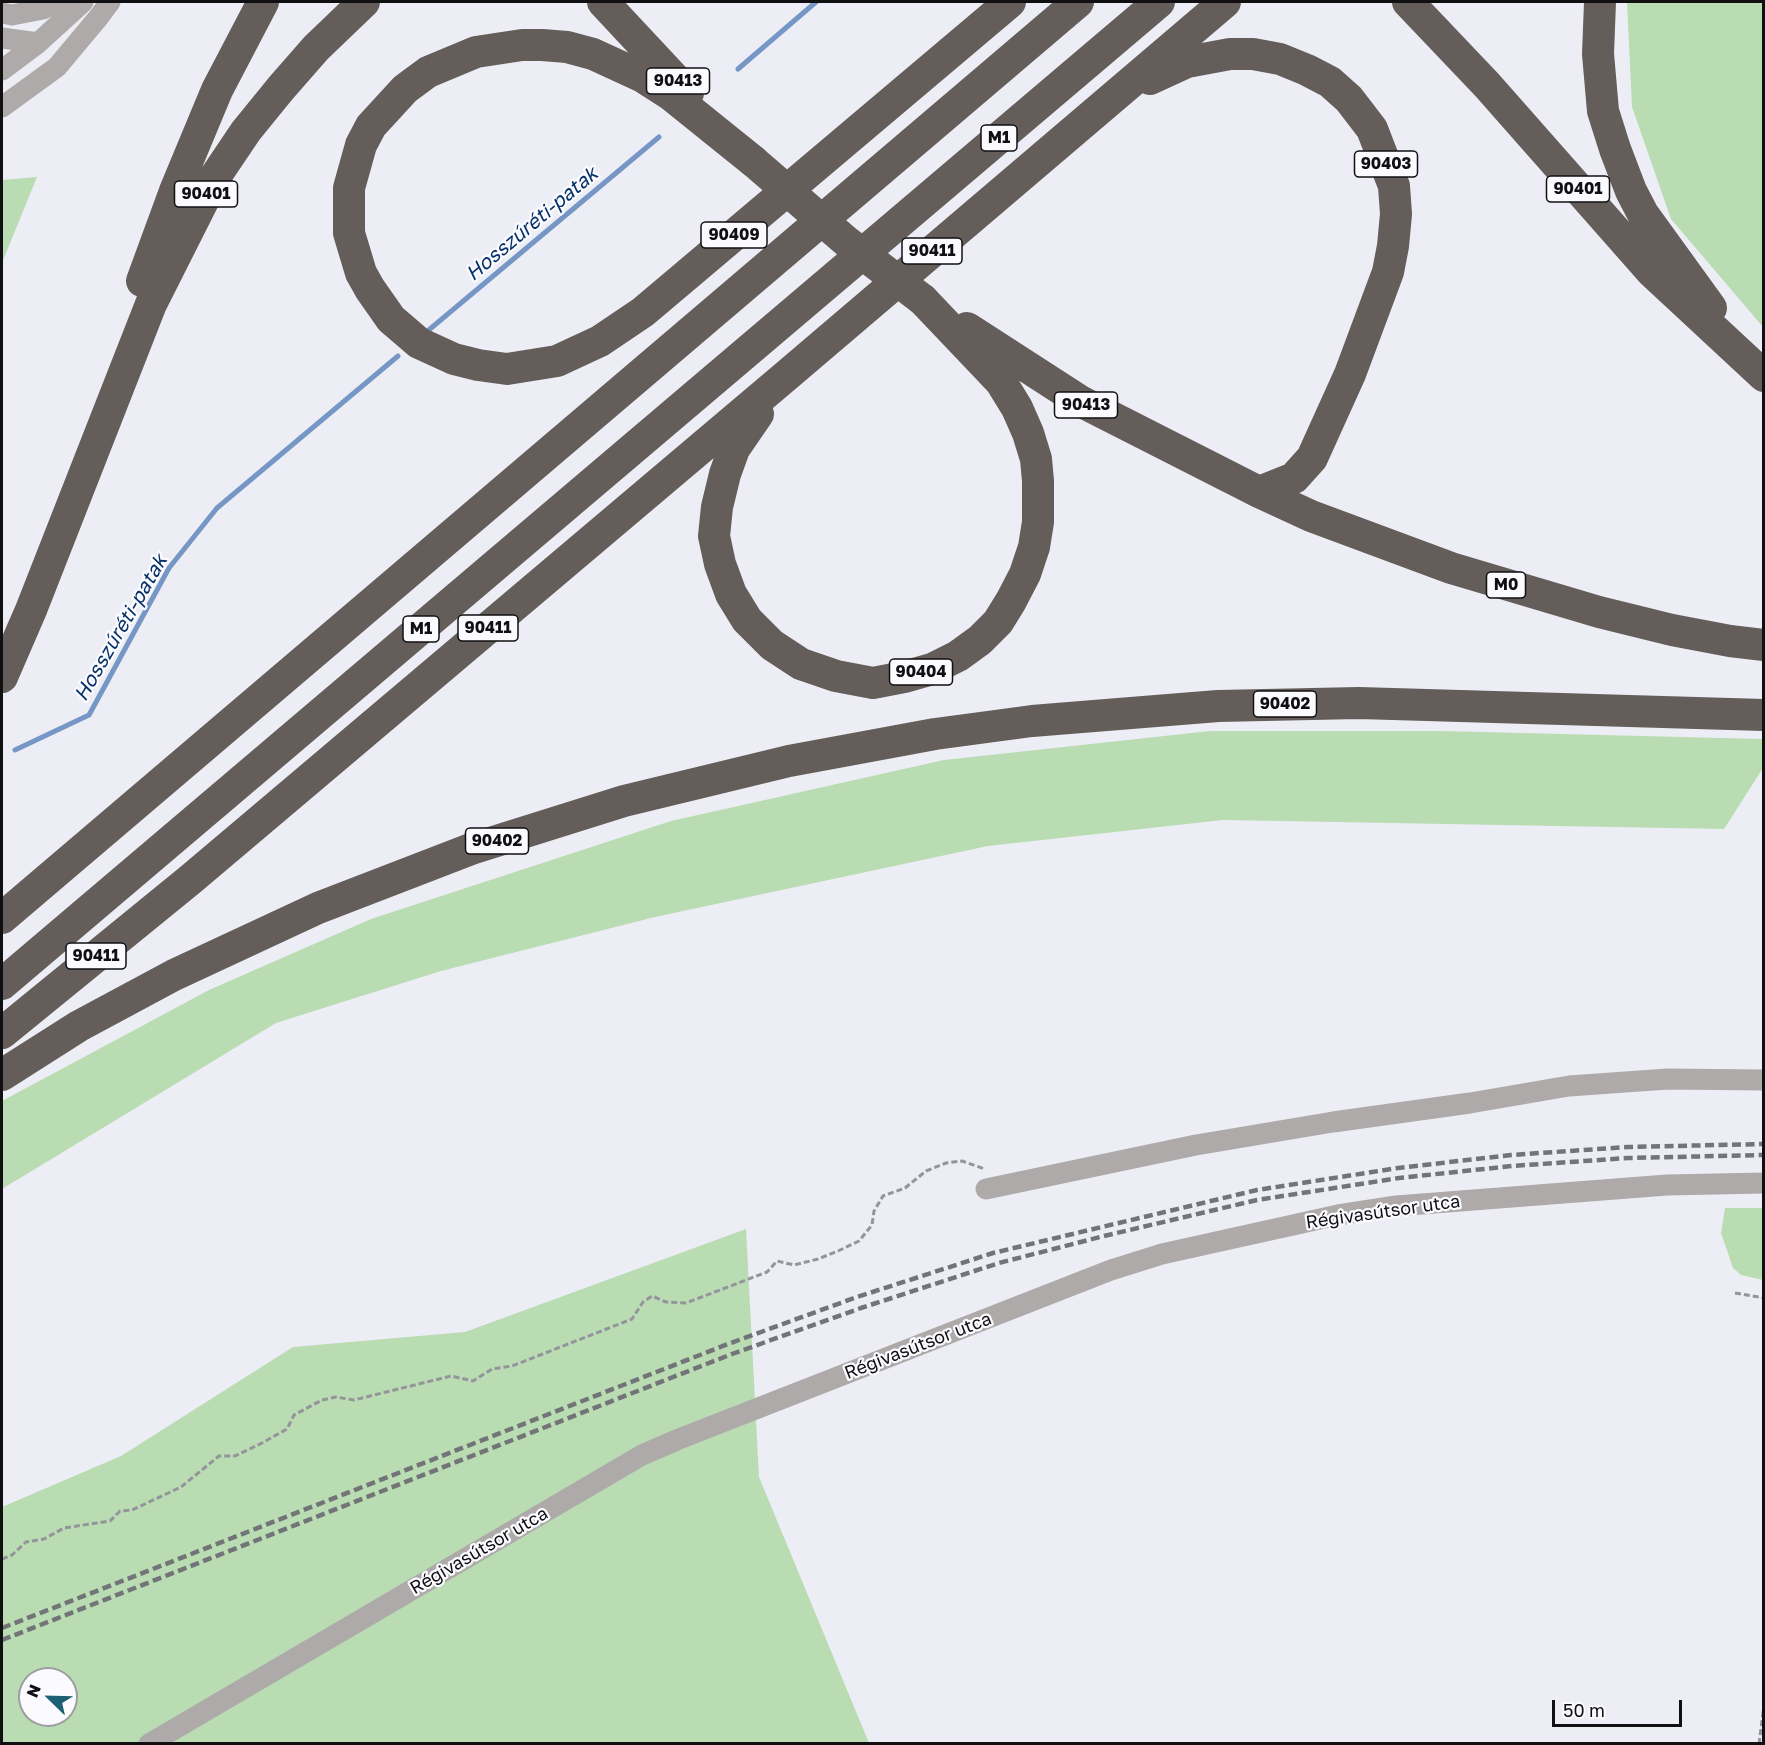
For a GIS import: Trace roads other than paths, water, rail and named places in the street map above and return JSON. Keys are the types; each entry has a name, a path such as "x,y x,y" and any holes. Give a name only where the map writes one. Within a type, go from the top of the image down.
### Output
{"highway":[{"path":"105,421 117,350 175,191 217,90 263,2"},
{"name":"90401","path":"2,677 31,610 151,304 215,177 246,131 280,88 316,48 364,2"},
{"name":"90413","path":"603,2 753,161 847,242 923,300 1080,401 1258,492"},
{"name":"90409","path":"753,161 671,95 643,77 567,47 543,45 501,47 476,52 428,72 405,89 371,126 354,166 349,189 349,233 353,252 366,281 391,319 419,343 454,359 478,366 507,369 557,361 600,341 643,312 1010,2"},
{"path":"2,918 1078,2"},
{"name":"M1","path":"2,984 1159,2"},
{"name":"90411","path":"2,1033 209,863 1225,2"},
{"name":"90401","path":"1408,2 1487,85 1652,271 1760,373"},
{"path":"1600,2 1598,54 1603,111 1631,191 1643,214 1760,373"},
{"name":"90403","path":"1079,126 1154,76 1187,62 1230,54 1253,54 1280,59 1330,82 1349,99 1372,129 1394,186 1396,214 1388,272 1350,374 1312,458 1294,478 1258,492"},
{"name":"90404","path":"786,376 734,449 725,474 717,507 714,536 720,564 731,594 747,620 772,645 801,664 836,676 873,682 904,677 932,669 958,656 980,640 998,622 1025,574 1034,547 1038,522 1036,459 1028,433 1001,382 923,300"},
{"name":"M0","path":"1258,492 1311,516 1451,568 1633,621 1730,641 1764,645"},
{"name":"90402","path":"2,1075 79,1026 174,975 318,908 471,849 624,801 789,762 935,734 1032,721 1218,706 1359,703 1764,715"}],"street":[{"path":"2,13 12,15 43,9 56,2"},
{"path":"2,70 38,43 83,2"},
{"path":"2,107 57,67 110,2"},
{"path":"2,38 38,43"},
{"path":"995,1187 1196,1145 1569,1086 1668,1079 1764,1080"},
{"name":"Régivasútsor utca","path":"149,1743 642,1455 679,1438 1111,1270 1162,1254 1338,1215 1396,1206 1667,1185 1764,1183"}],"waterway":[{"name":"Hosszúréti-patak","path":"738,69 816,2"},
{"name":"Hosszúréti-patak","path":"424,334 659,137"},
{"name":"Hosszúréti-patak","path":"15,750 89,715 169,568 217,508 398,356"}],"railway":[{"path":"2,1628 728,1344 857,1297 993,1253 1257,1190 1398,1168 1511,1155 1628,1147 1764,1144"},
{"path":"2,1640 732,1354 861,1308 999,1263 1257,1200 1399,1178 1512,1166 1628,1158 1764,1155"}]}
